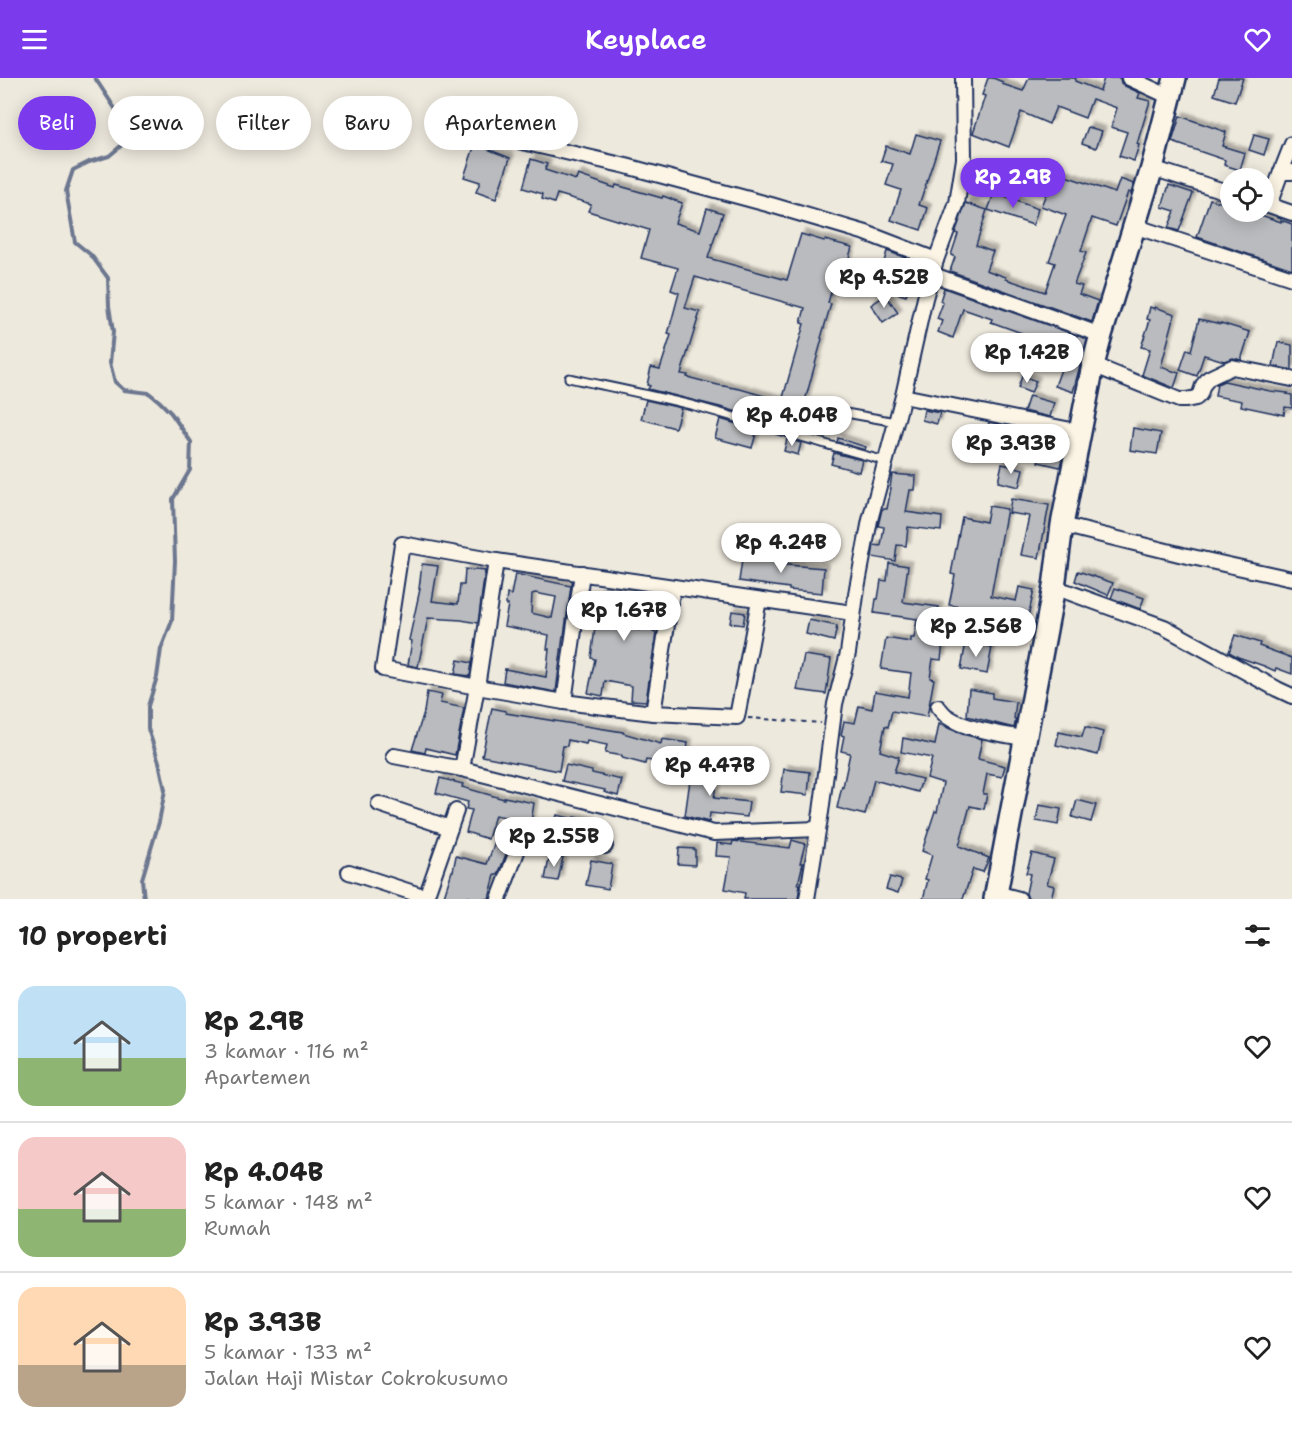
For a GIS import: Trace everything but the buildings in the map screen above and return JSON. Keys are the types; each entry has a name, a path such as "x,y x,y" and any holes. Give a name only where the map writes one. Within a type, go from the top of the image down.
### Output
{"main road":[{"path":"996,896 1093,365 1152,168 1172,87"}],"street":[{"path":"807,899 835,704 848,653 870,520 932,274 957,203 964,159 963,78"},
{"path":"1129,78 1172,87"},
{"path":"1274,192 1287,172 1292,144"},
{"path":"557,150 771,205 866,233 936,260"},
{"path":"1152,168 1220,190"},
{"path":"1274,207 1292,213"},
{"path":"1134,226 1292,278"},
{"path":"932,274 1101,335"},
{"path":"1093,365 1179,400 1196,398 1209,378 1232,367 1292,379"},
{"path":"903,396 1081,432"},
{"path":"1062,525 1292,579"},
{"path":"759,600 736,717 653,713 564,702 384,669 402,544 496,561 853,613"},
{"path":"462,769 496,561"},
{"path":"564,702 582,573"},
{"path":"653,713 673,587"},
{"path":"1054,587 1164,627 1292,696"},
{"path":"938,707 947,717 962,724 1026,739"},
{"path":"394,756 462,769 714,833 818,829"},
{"path":"379,804 450,828"},
{"path":"349,872 427,898 456,811"},
{"path":"499,899 524,833 605,846"},
{"path":"996,896 1019,899"}],"lane":[{"path":"569,378 691,405 886,461"},
{"path":"818,408 896,422"}],"path":[{"path":"736,717 832,723"}],"waterway":[{"path":"95,78 116,110 123,133 122,145 109,156 73,170 66,191 75,242 91,255 108,278 113,332 110,363 115,382 124,390 149,393 171,413 191,442 190,470 173,499 175,561 172,621 161,649 157,677 148,706 148,729 165,790 159,822 142,879 144,899"}]}
